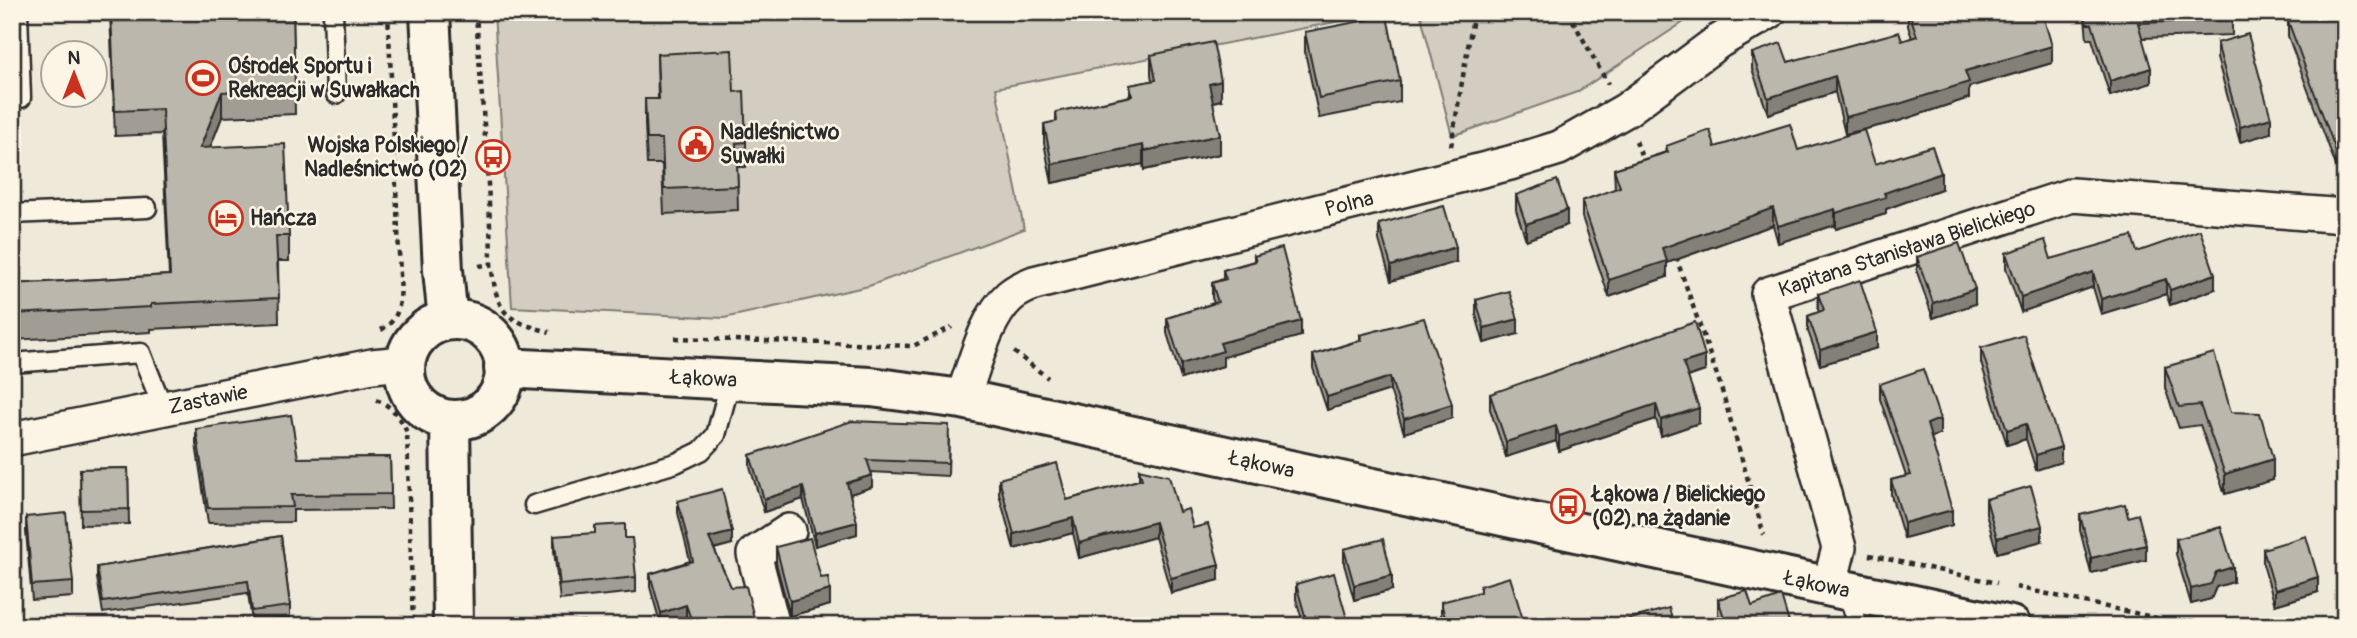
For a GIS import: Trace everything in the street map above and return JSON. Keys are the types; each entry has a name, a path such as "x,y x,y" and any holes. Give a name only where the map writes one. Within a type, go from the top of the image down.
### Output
{"street":[{"path":"430,12 448,320"},
{"name":"Polna","path":"962,399 988,329 999,309 1010,296 1034,282 1510,163 1559,148 1618,100 1769,12"},
{"name":"Kapitana Stanisława Bielickiego","path":"1845,601 1839,548 1768,294 2072,195 2345,216"},
{"path":"448,320 469,322 484,329 496,342 503,357 501,390 493,404 480,414 466,419 450,420 428,412 411,396 405,381 388,365 410,347 420,333 448,320"},
{"name":"Zastawie","path":"12,439 388,365"},
{"name":"Łąkowa","path":"504,368 871,387 962,399 1845,601 2011,626"},
{"path":"450,420 453,626"},
{"path":"774,626 754,554 789,531"}],"lane":[{"path":"19,12 21,98"},
{"path":"333,12 337,94"},
{"path":"12,214 147,208"},
{"path":"12,363 141,354 163,408"},
{"path":"534,505 676,463 701,451 716,435 731,379"}],"path":[{"path":"388,12 400,274"},
{"path":"476,12 491,214 491,264"},
{"path":"1449,157 1474,12"},
{"path":"1569,12 1618,100 1648,175"},
{"path":"1675,253 1720,384 1764,536 1750,533"},
{"path":"674,338 913,346 965,320 1010,341 1015,355 1044,377 1057,381"},
{"path":"388,365 372,399 383,402 397,413 407,432 413,626"}],"shaded area":[{"path":"494,12 1387,12 996,88 1024,229 869,286 724,318 512,307"},
{"path":"1420,12 1699,12 1577,92 1452,136"}],"building":[{"path":"111,12 293,12 295,89 222,92 200,148 285,144 289,236 276,236 279,298 12,314 12,284 170,275 162,109 115,111"},
{"path":"1909,12 2042,12 2052,46 1965,71 1969,82 1899,104 1845,117 1835,76 1768,98 1752,53 1781,43 1788,62 1899,32 1902,41 1917,36"},
{"path":"2102,12 2232,12 2232,20 2138,23 2151,68 2110,81 2092,24 2087,24 2085,18"},
{"path":"2318,12 2345,12 2345,148 2336,151 2288,21"},
{"path":"1387,16 1400,81 1319,98 1305,32"},
{"path":"2248,34 2271,118 2240,127 2217,43"},
{"path":"1213,42 1221,81 1209,84 1220,135 1144,151 1143,145 1052,164 1044,124 1057,121 1056,112 1132,96 1130,85 1156,80 1151,55"},
{"name":"Nadleśnictwo Suwałki","path":"732,50 734,92 744,91 746,142 736,143 738,186 664,189 662,139 647,139 645,99 659,99 657,54"},
{"path":"1790,124 1798,150 1864,130 1875,164 1932,146 1941,173 1884,193 1886,197 1836,213 1835,209 1778,226 1773,208 1662,248 1667,261 1609,280 1582,201 1620,187 1614,169 1668,152 1666,146 1710,130 1715,147"},
{"path":"1557,180 1567,210 1526,224 1516,195"},
{"path":"1444,206 1456,247 1391,266 1379,224"},
{"path":"2200,230 2215,274 2170,290 2166,279 2101,299 2093,272 2021,297 2006,253 2045,240 2051,259 2132,236 2137,252"},
{"path":"1959,243 1975,289 1933,303 1917,257"},
{"path":"1282,248 1301,321 1220,343 1223,351 1181,364 1167,318 1218,302 1212,283 1226,279 1223,270 1256,261 1254,256"},
{"path":"1860,280 1877,332 1820,350 1808,316 1824,310 1818,294"},
{"path":"1509,291 1518,319 1484,328 1476,300"},
{"path":"1424,318 1452,404 1404,419 1390,377 1327,397 1313,355 1362,340 1360,335"},
{"path":"1695,322 1705,356 1683,363 1699,408 1661,420 1656,404 1559,436 1556,426 1506,442 1490,394"},
{"path":"2024,335 2061,447 2036,455 2026,424 2007,430 1981,348"},
{"path":"2214,353 2231,412 2260,413 2273,459 2225,474 2200,405 2179,407 2165,367"},
{"path":"1923,369 1940,419 1927,424 1952,510 1904,523 1891,480 1911,475 1880,384"},
{"path":"291,415 298,458 390,457 391,494 291,495 293,507 208,508 196,429"},
{"path":"852,421 949,425 948,463 867,460 872,475 847,483 857,522 815,533 803,487 764,499 750,455"},
{"path":"1057,463 1067,500 1142,479 1139,469 1169,476 1179,512 1188,509 1193,528 1208,524 1219,565 1171,578 1155,522 1079,543 1073,518 1014,534 999,479"},
{"path":"128,468 129,509 81,510 80,469"},
{"path":"2031,486 2042,526 1997,538 1986,499"},
{"path":"722,489 732,532 709,538 731,587 746,586 754,618 759,626 703,626 703,618 691,619 686,605 661,613 650,574 693,561 678,501"},
{"path":"2125,504 2128,517 2138,514 2146,545 2091,558 2080,515"},
{"path":"66,513 73,582 32,585 26,517"},
{"path":"625,524 625,538 632,538 636,577 560,585 554,536 595,533 595,526"},
{"path":"2221,527 2233,567 2216,572 2211,584 2191,589 2176,539"},
{"path":"281,536 290,606 252,611 248,581 103,602 97,567"},
{"path":"2306,536 2318,577 2275,590 2263,549"},
{"path":"810,538 821,578 828,577 830,590 790,601 776,547"},
{"path":"1383,539 1392,575 1354,585 1344,549"},
{"path":"1334,573 1349,626 1308,626 1296,584"},
{"path":"1510,577 1525,626 1447,626 1441,602 1480,592 1480,586"},
{"path":"1747,591 1752,606 1781,596 1790,626 1727,626 1718,599"},
{"path":"1669,608 1674,626 1620,626 1619,622"},
{"path":"584,621 585,626 525,626"}],"place":[{"name":"Ośrodek Sportu i Rekreacji w Suwałkach","path":"203,78"},
{"name":"Nadleśnictwo Suwałki","path":"696,144"},
{"name":"Wojska Polskiego / Nadleśnictwo (02)","path":"493,157"},
{"name":"Hańcza","path":"226,218"},
{"name":"Łąkowa / Bielickiego (02) na żądanie","path":"1568,506"}]}
